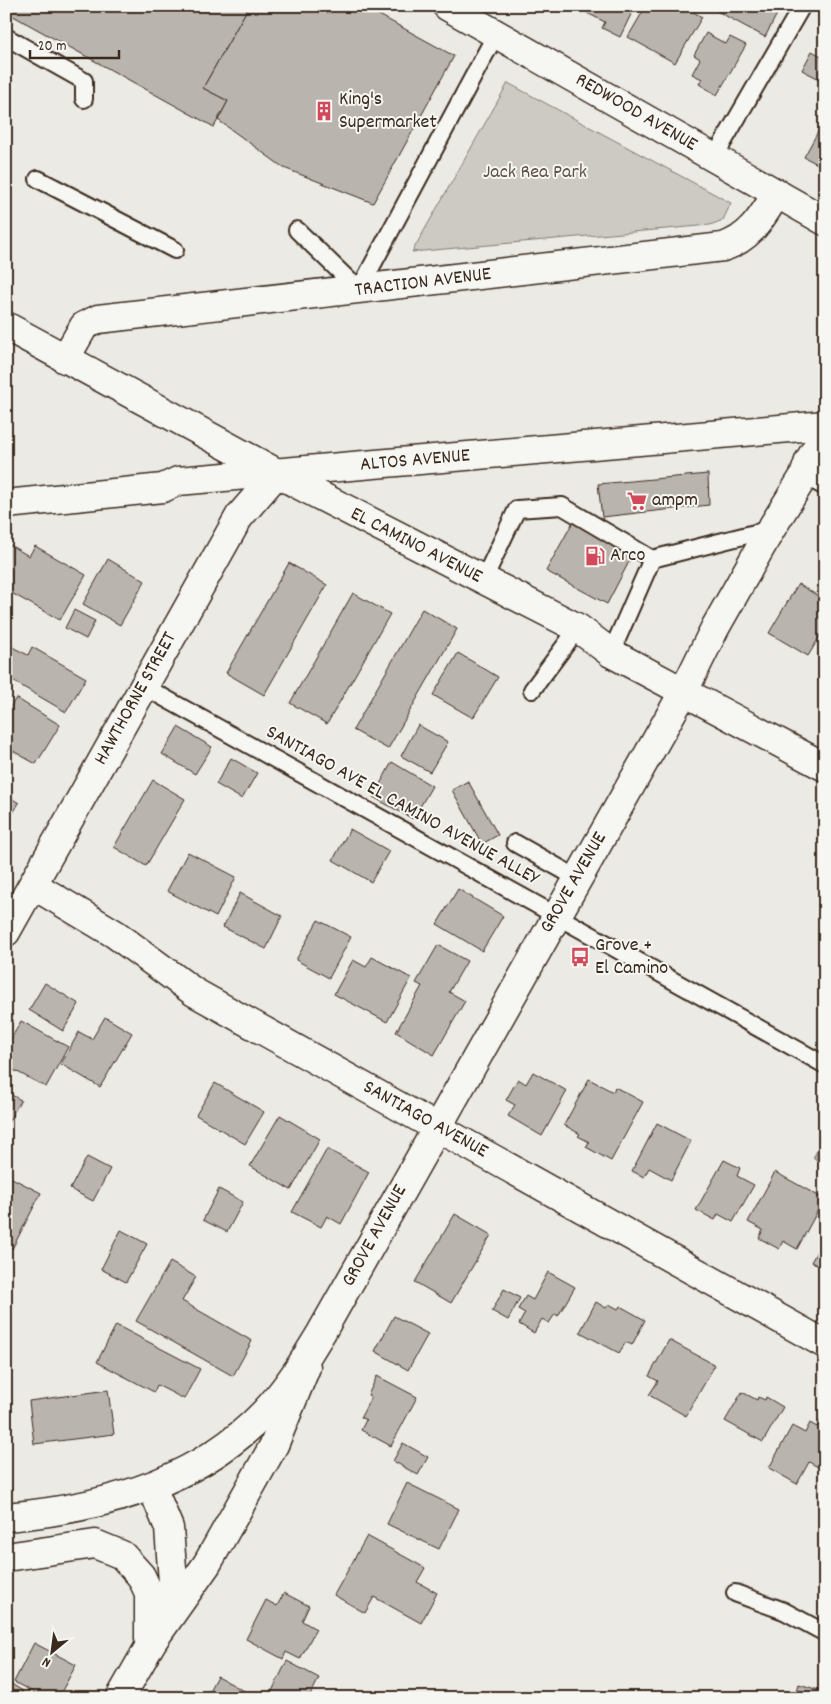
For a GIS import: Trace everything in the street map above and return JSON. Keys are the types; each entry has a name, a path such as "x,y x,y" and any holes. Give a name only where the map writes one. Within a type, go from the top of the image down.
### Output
{"street":[{"name":"REDWOOD AVENUE","path":"447,6 825,221"},
{"name":"TRACTION AVENUE","path":"65,359 84,326 98,319 724,247 737,243 748,235 777,193"},
{"name":"EL CAMINO AVENUE","path":"6,326 277,473 578,628 611,653 825,767"},
{"name":"ALTOS AVENUE","path":"6,504 163,488 178,480 825,425"},
{"name":"GROVE AVENUE","path":"120,1698 164,1621 173,1582 173,1560 169,1528 152,1487 211,1457 238,1437 264,1413 287,1386 321,1333 683,693 715,628 771,529 814,482 809,460 825,433"},
{"name":"HAWTHORNE STREET","path":"6,932 240,517 277,473"},
{"name":"SANTIAGO AVENUE","path":"32,884 115,934 194,992 825,1344"},
{"name":"GROVE AVENUE","path":"149,1646 207,1564 274,1444 321,1333"},
{"path":"6,1517 72,1507 152,1487"},
{"path":"6,1557 95,1544 122,1555 141,1576 149,1593 149,1646"}],"lane":[{"path":"714,158 802,6"},
{"path":"297,230 359,290 496,34"},
{"path":"6,37 84,81 84,99"},
{"path":"38,179 175,250"},
{"path":"484,581 517,509 562,506 652,560 771,529"},
{"path":"611,653 652,560"},
{"path":"532,690 578,628"},
{"name":"SANTIAGO AVE EL CAMINO AVENUE ALLEY","path":"143,686 825,1065"},
{"path":"516,843 577,878"},
{"path":"734,1593 784,1611 825,1633"}],"green space":[{"name":"Jack Rea Park","path":"508,83 731,203 723,220 710,225 412,252"}],"shaded area":[{"path":"825,1136 825,1164 813,1158"}],"building":[{"path":"6,6 249,6 203,88 228,101 214,127 6,12"},
{"name":"King's Supermarket","path":"249,6 363,6 454,56 373,203 284,168 218,120 228,101 203,88"},
{"path":"591,6 635,6 620,37 602,28 605,22 587,13"},
{"path":"646,6 683,6 702,17 675,63 628,37"},
{"path":"717,6 764,6 777,14 765,37 715,10"},
{"path":"706,33 726,44 730,37 746,45 717,95 699,84 702,79 692,74 700,59 694,55"},
{"path":"812,51 825,58 825,82 802,70"},
{"path":"825,119 825,168 804,157"},
{"path":"708,474 709,505 602,517 598,484"},
{"path":"574,520 634,552 607,604 546,571"},
{"path":"6,543 29,556 35,546 86,575 60,620 6,590"},
{"path":"108,559 145,581 120,625 83,604"},
{"path":"289,563 327,585 264,695 226,673"},
{"path":"798,584 825,600 825,628 808,656 769,633"},
{"path":"353,593 390,614 327,724 290,703"},
{"path":"422,609 457,629 388,749 353,730"},
{"path":"74,610 95,621 86,639 65,628"},
{"path":"12,647 28,655 32,647 86,678 66,712 6,677 6,657"},
{"path":"458,653 498,677 473,718 433,695"},
{"path":"16,698 60,725 36,764 6,747 6,714"},
{"path":"418,725 448,742 430,772 401,756"},
{"path":"178,727 212,747 195,774 162,754"},
{"path":"231,758 257,773 242,799 216,784"},
{"path":"392,762 432,786 413,819 373,797"},
{"path":"153,780 185,799 146,866 114,847"},
{"path":"468,781 498,835 482,844 452,790"},
{"path":"6,795 19,803 6,825"},
{"path":"350,829 389,851 371,882 333,860"},
{"path":"188,852 236,877 216,917 167,891"},
{"path":"458,889 503,916 482,951 437,924"},
{"path":"240,893 282,916 266,949 223,927"},
{"path":"318,920 351,937 329,978 296,960"},
{"path":"438,945 467,961 449,992 465,1001 434,1055 396,1032 422,986 416,983"},
{"path":"372,957 411,978 387,1022 334,994 353,960 366,967"},
{"path":"45,983 79,1004 63,1031 29,1010"},
{"path":"105,1017 132,1033 100,1087 61,1064 79,1032 92,1039"},
{"path":"21,1021 68,1047 46,1087 6,1066 6,1048"},
{"path":"533,1072 567,1091 542,1136 508,1116 515,1105 506,1100 518,1079 526,1084"},
{"path":"589,1079 613,1092 615,1087 643,1102 611,1161 586,1147 589,1142 578,1136 580,1134 564,1125"},
{"path":"215,1083 264,1112 245,1144 196,1115"},
{"path":"6,1092 21,1100 6,1126"},
{"path":"280,1115 320,1139 291,1190 250,1166"},
{"path":"657,1123 691,1141 671,1180 649,1168 644,1177 632,1171"},
{"path":"327,1149 369,1172 341,1224 327,1216 321,1227 292,1212"},
{"path":"87,1157 110,1169 93,1201 70,1189"},
{"path":"724,1160 740,1168 737,1176 754,1185 733,1222 718,1214 715,1220 696,1210"},
{"path":"775,1172 824,1199 797,1249 783,1241 779,1249 759,1238 763,1230 748,1222"},
{"path":"6,1175 41,1193 12,1249 6,1246"},
{"path":"219,1189 243,1202 227,1232 203,1220"},
{"path":"455,1214 491,1235 451,1303 415,1282"},
{"path":"121,1230 147,1244 126,1282 101,1269"},
{"path":"825,1237 825,1269 811,1262"},
{"path":"170,1262 196,1277 182,1301 252,1341 233,1376 136,1321"},
{"path":"548,1272 575,1287 558,1316 555,1314 549,1323 542,1319 534,1333 519,1324 525,1313 518,1309 526,1296 533,1300"},
{"path":"504,1289 520,1298 508,1320 492,1311"},
{"path":"596,1302 606,1308 609,1304 618,1309 620,1306 645,1320 632,1345 626,1342 619,1353 580,1332"},
{"path":"394,1316 428,1334 408,1370 375,1351"},
{"path":"116,1325 200,1369 184,1399 157,1385 154,1392 97,1362"},
{"path":"669,1340 715,1365 686,1416 649,1395 658,1381 649,1376"},
{"path":"377,1376 417,1397 391,1446 361,1430 366,1420 361,1417 371,1397 368,1395"},
{"path":"6,1378 10,1378 9,1427 6,1427"},
{"path":"108,1390 114,1434 34,1444 29,1401"},
{"path":"742,1392 757,1400 758,1397 765,1400 766,1397 783,1407 763,1442 725,1421"},
{"path":"821,1419 825,1421 825,1471 809,1462 797,1484 769,1468 792,1426 805,1433 810,1423 817,1427"},
{"path":"403,1443 428,1457 418,1475 393,1461"},
{"path":"407,1483 459,1509 439,1549 387,1524"},
{"path":"367,1536 425,1568 417,1582 437,1593 421,1623 374,1597 365,1613 334,1595"},
{"path":"284,1593 309,1606 302,1621 316,1629 300,1659 286,1652 283,1659 246,1639 266,1600 277,1606"},
{"path":"34,1643 76,1665 58,1698 44,1698 14,1682"},
{"path":"287,1661 319,1678 309,1698 281,1698 271,1693"},
{"path":"217,1676 257,1698 205,1698"},
{"path":"6,1681 23,1691 19,1698 6,1698"},
{"path":"799,1684 825,1692 825,1698 795,1698"}],"place":[{"name":"King's Supermarket","path":"324,111"},
{"name":"ampm","path":"637,501"},
{"name":"Arco","path":"595,556"},
{"name":"Grove + El Camino","path":"580,957"}]}
